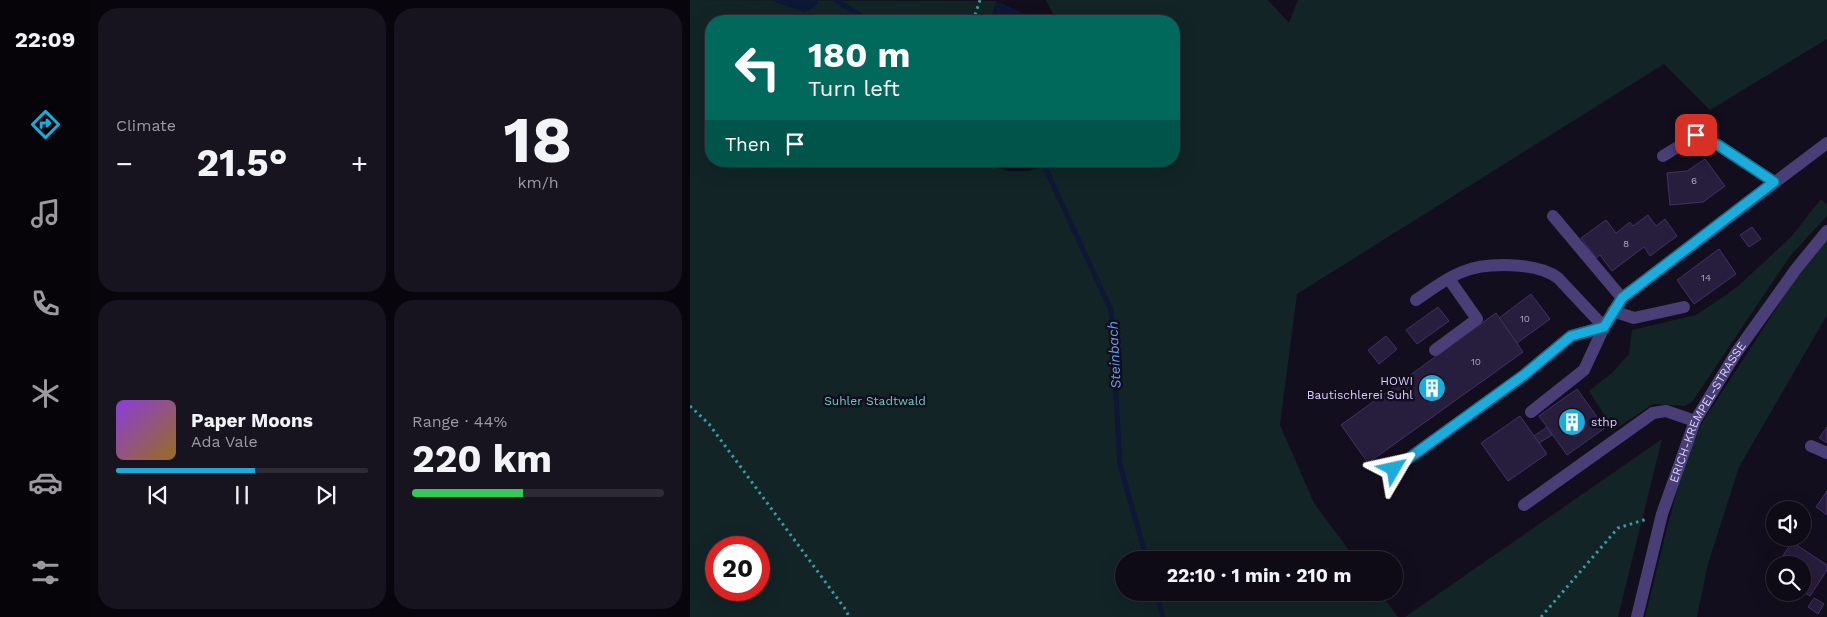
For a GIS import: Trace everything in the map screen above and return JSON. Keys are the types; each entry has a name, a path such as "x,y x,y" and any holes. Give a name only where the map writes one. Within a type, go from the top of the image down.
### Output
{"street":[{"path":"1663,156 1696,135 1718,145 1774,182"},
{"path":"1531,412 1584,370 1604,327 1622,298 1827,143"},
{"path":"1553,216 1622,298"},
{"name":"ERICH-KREMPEL-STRASSE","path":"1637,617 1662,514 1694,421 1736,353 1796,268 1827,231"},
{"path":"1416,300 1449,279 1476,267 1528,266 1540,268 1558,278 1604,327"},
{"path":"1435,350 1477,319 1449,279"},
{"path":"1613,311 1634,318 1684,307"},
{"path":"1394,469 1524,375 1571,336 1604,327"},
{"path":"1524,505 1653,413 1666,411 1694,421"},
{"path":"1811,446 1827,453"}],"path":[{"path":"975,15 980,0"},
{"path":"690,406 709,424 840,602 849,617"},
{"path":"1541,617 1618,528 1662,514"}],"green space":[{"name":"Suhler Stadtwald","path":"690,0 997,1 992,15 705,15 705,167 992,167 1010,171 1029,171 1041,167 1180,167 1180,15 1055,15 1046,0 1268,0 1289,23 1298,0 1827,0 1827,39 1710,110 1664,64 1297,294 1280,425 1314,503 1349,551 1115,551 1115,601 1386,601 1398,617 690,617"},
{"path":"1821,199 1827,205 1827,216 1790,256 1692,402 1685,406 1653,404 1614,430 1589,391 1612,373 1629,354 1632,330 1696,315 1736,288 1791,237"},
{"path":"1827,240 1827,315 1739,467 1708,564 1697,617 1645,617 1685,461 1703,421 1811,255"},
{"path":"1662,439 1618,617 1405,617"}],"water":[{"path":"770,0 819,0 815,7 805,12"},
{"path":"997,1 1027,15 992,15"}],"building":[{"path":"1705,159 1725,186 1703,202 1670,205 1667,173 1687,171"},
{"path":"1648,215 1656,226 1665,219 1677,236 1650,256 1644,247 1612,271 1600,255 1596,258 1581,238 1606,220 1616,233 1630,222 1633,226"},
{"path":"1752,227 1761,239 1749,247 1740,235"},
{"path":"1719,249 1736,274 1694,304 1677,280"},
{"path":"1531,294 1550,319 1517,343 1499,318"},
{"path":"1438,307 1449,321 1417,344 1406,330"},
{"name":"HOWI Bautischlerei Suhl","path":"1496,313 1523,352 1368,463 1341,425"},
{"path":"1386,336 1397,349 1379,364 1368,350"},
{"name":"sthp","path":"1577,389 1605,428 1567,455 1539,416"},
{"path":"1520,416 1547,454 1508,481 1481,443"},
{"path":"1547,427 1552,435 1539,443 1534,436"},
{"path":"1827,427 1827,443 1819,438"},
{"path":"1827,491 1827,515 1816,507"},
{"path":"1789,546 1798,546 1827,565 1827,570 1811,594 1811,556 1783,556"},
{"path":"1814,598 1824,604 1818,614 1808,607"}],"waterway":[{"name":"Steinbach","path":"836,0 860,15"},
{"name":"Steinbach","path":"1045,167 1111,310 1120,465 1144,551"},
{"name":"Steinbach","path":"1159,601 1163,617"}],"place":[{"name":"HOWI Bautischlerei Suhl","path":"1432,388"},
{"name":"sthp","path":"1572,422"}],"route":[{"path":"1394,469 1524,375 1571,336 1604,327 1622,298 1774,182 1718,145 1696,135"}]}
